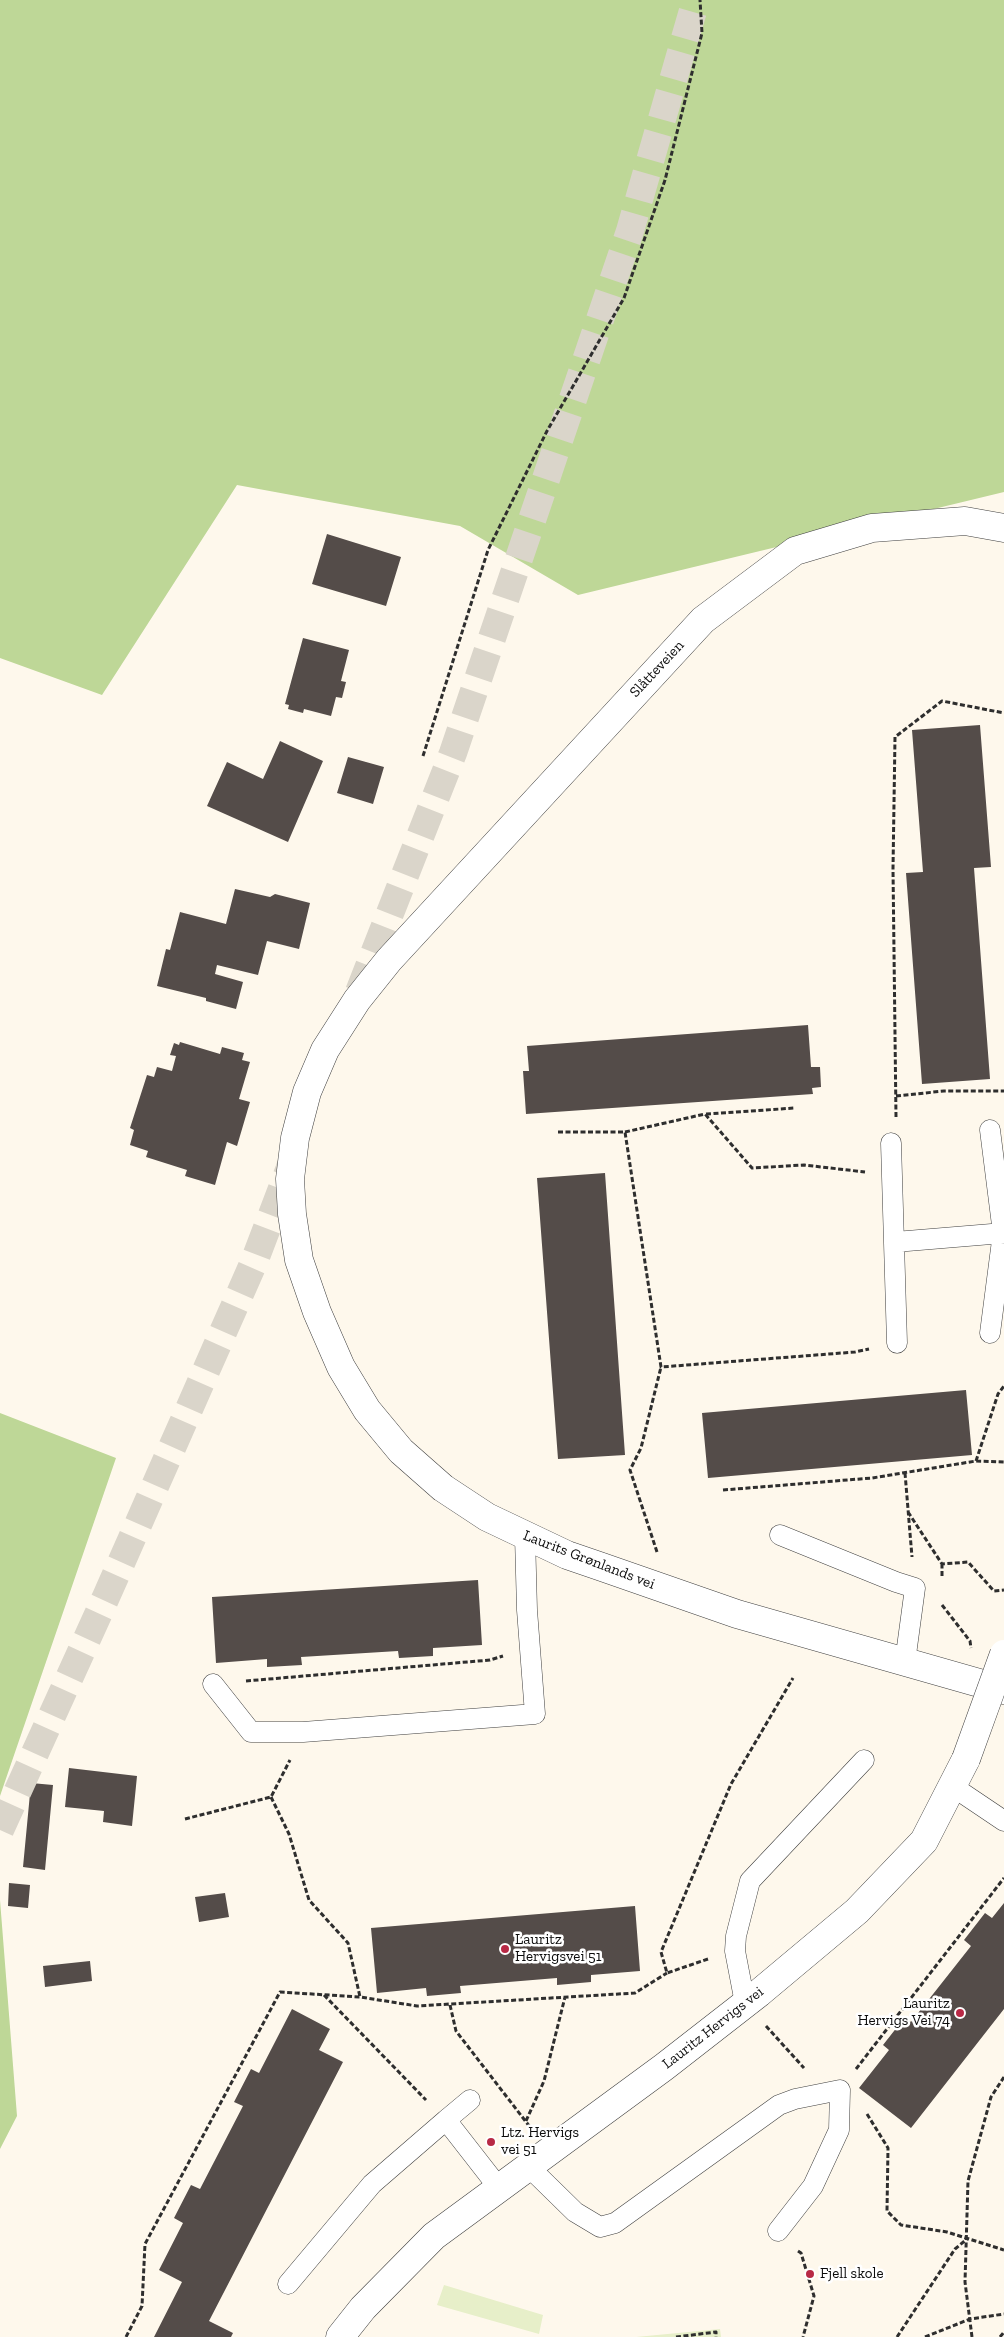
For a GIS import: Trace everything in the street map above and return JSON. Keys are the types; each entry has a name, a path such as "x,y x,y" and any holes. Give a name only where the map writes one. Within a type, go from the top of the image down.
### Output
{"street":[{"name":"Slåtteveien","path":"389,960 703,620 795,551 872,528 965,521 1004,528"},
{"name":"Laurits Grønlands vei","path":"389,960 357,1000 325,1050 307,1092 295,1138 290,1179 292,1214 300,1260 318,1312 341,1367 367,1410 402,1451 443,1488 487,1517 567,1555 737,1614 1004,1690"},
{"name":"Lauritz Hervigs vei","path":"340,2337 364,2308 434,2236 664,2067 745,2004 857,1911 924,1841 966,1759 1004,1654"}],"lane":[{"path":"990,1130 1004,1233 990,1333"},
{"path":"892,1143 897,1343"},
{"path":"895,1242 1004,1233"},
{"path":"780,1535 915,1588 905,1662"},
{"path":"213,1684 251,1732 303,1732 535,1714 525,1536"},
{"path":"745,2004 735,1951 736,1936 750,1881 864,1760"},
{"path":"952,1786 1004,1822"},
{"path":"539,2159 575,2212 600,2227 615,2223 779,2105 795,2099 840,2090 839,2130 813,2186 778,2231"},
{"path":"288,2284 372,2184 470,2100"},
{"path":"446,2120 499,2188"}],"path":[{"path":"423,756 488,550 547,431 624,298 664,180 698,51 702,33 700,0"},
{"path":"892,1143 896,1120 893,869 895,737 942,701 1004,713"},
{"path":"896,1096 944,1091 1004,1090"},
{"path":"558,1132 625,1132 705,1114 795,1108"},
{"path":"705,1114 752,1168 804,1165 893,1174"},
{"path":"625,1132 661,1367 641,1448 630,1470 670,1591"},
{"path":"661,1367 854,1352 897,1343"},
{"path":"976,1461 998,1394 1004,1386"},
{"path":"724,1490 872,1478 976,1461 1004,1462"},
{"path":"905,1473 915,1588"},
{"path":"908,1512 942,1564 942,1581"},
{"path":"942,1564 968,1562 994,1591 1004,1590"},
{"path":"942,1597 942,1606 970,1641 976,1682"},
{"path":"213,1684 490,1660 530,1648"},
{"path":"667,1973 660,1952 732,1784 793,1678"},
{"path":"185,1819 271,1797 303,1732"},
{"path":"271,1797 289,1834 309,1900 348,1943 360,1997"},
{"path":"840,2090 1004,1878"},
{"path":"126,2337 142,2306 145,2244 280,1992 360,1997 417,2006 635,1993 667,1973 735,1951"},
{"path":"324,1995 446,2120"},
{"path":"526,2121 544,2082 565,1997"},
{"path":"450,2004 456,2031 526,2121 539,2159"},
{"path":"745,2004 810,2074 840,2090 870,2117 888,2148 887,2211 900,2225 947,2232 1004,2250"},
{"path":"972,2337 965,2282 968,2239 968,2181 991,2097 1004,2077"},
{"path":"778,2231 801,2253 814,2296 803,2337"},
{"path":"896,2337 955,2249 968,2239"},
{"path":"925,2337 970,2319 1004,2314"},
{"path":"676,2337 716,2332 716,2337"},
{"path":"1000,2337 1004,2332"}],"green space":[{"path":"0,0 1004,0 1004,492 578,595 460,526 237,485 102,695 0,658"},
{"path":"0,1413 116,1458 0,1796"},
{"path":"0,1900 17,2116 0,2149"},
{"path":"444,2285 543,2315 539,2334 437,2305"},
{"path":"720,2329 721,2337 636,2337"}],"building":[{"path":"327,534 401,557 386,606 312,584"},
{"path":"303,638 349,650 341,681 346,682 342,698 336,697 331,716 304,709 303,713 288,709 289,705 285,704"},
{"path":"980,725 991,867 974,868 990,1079 922,1084 906,873 923,872 912,730"},
{"path":"280,741 323,761 288,842 207,806 227,762 263,779"},
{"path":"348,757 384,767 373,804 337,793"},
{"path":"235,889 270,897 275,894 310,903 299,949 267,941 258,975 217,965 215,974 243,982 236,1009 206,1001 206,998 157,986 166,949 170,950 180,912 226,924"},
{"path":"808,1025 811,1067 820,1067 821,1087 812,1088 813,1094 526,1114 523,1071 529,1071 527,1046"},
{"path":"180,1042 220,1054 222,1047 244,1053 242,1060 250,1062 239,1099 250,1102 237,1146 227,1142 215,1185 185,1176 187,1170 146,1157 148,1151 130,1145 134,1130 130,1128 147,1075 154,1077 157,1067 172,1071 176,1056 170,1055 174,1043 179,1045"},
{"path":"605,1173 625,1455 558,1459 537,1178"},
{"path":"966,1390 972,1455 708,1478 702,1413"},
{"path":"478,1580 482,1645 433,1648 433,1656 399,1658 398,1651 301,1657 302,1665 267,1667 267,1659 216,1663 212,1597"},
{"path":"69,1768 137,1776 132,1826 103,1822 104,1811 65,1807"},
{"path":"31,1783 53,1785 45,1870 23,1867"},
{"path":"9,1883 30,1885 28,1908 8,1906"},
{"path":"225,1893 229,1917 199,1922 195,1897"},
{"name":"Lauritz Hervigs Vei 74","path":"1004,1903 1004,2009 911,2128 859,2088 889,2050 883,2045 905,2017 911,2022 971,1946 964,1940 985,1913 992,1918"},
{"name":"Lauritz Hervigsvei 51","path":"635,1906 640,1971 591,1975 591,1982 557,1985 557,1978 460,1986 461,1993 427,1996 426,1988 377,1993 371,1928"},
{"path":"90,1961 92,1981 45,1987 43,1966"},
{"path":"292,2009 330,2029 319,2050 343,2062 209,2321 233,2333 231,2337 154,2337 182,2282 159,2270 183,2223 174,2218 191,2185 200,2189 243,2106 234,2102 251,2069 259,2073"}],"tunnel":[{"path":"359,992 453,753 630,231 696,0"},
{"path":"0,1830 106,1597 254,1262 291,1165"}],"place":[{"name":"Lauritz Hervigsvei 51","path":"505,1949"},
{"name":"Lauritz Hervigs Vei 74","path":"960,2013"},
{"name":"Ltz. Hervigs vei 51","path":"491,2142"},
{"name":"Fjell skole","path":"810,2274"}]}
